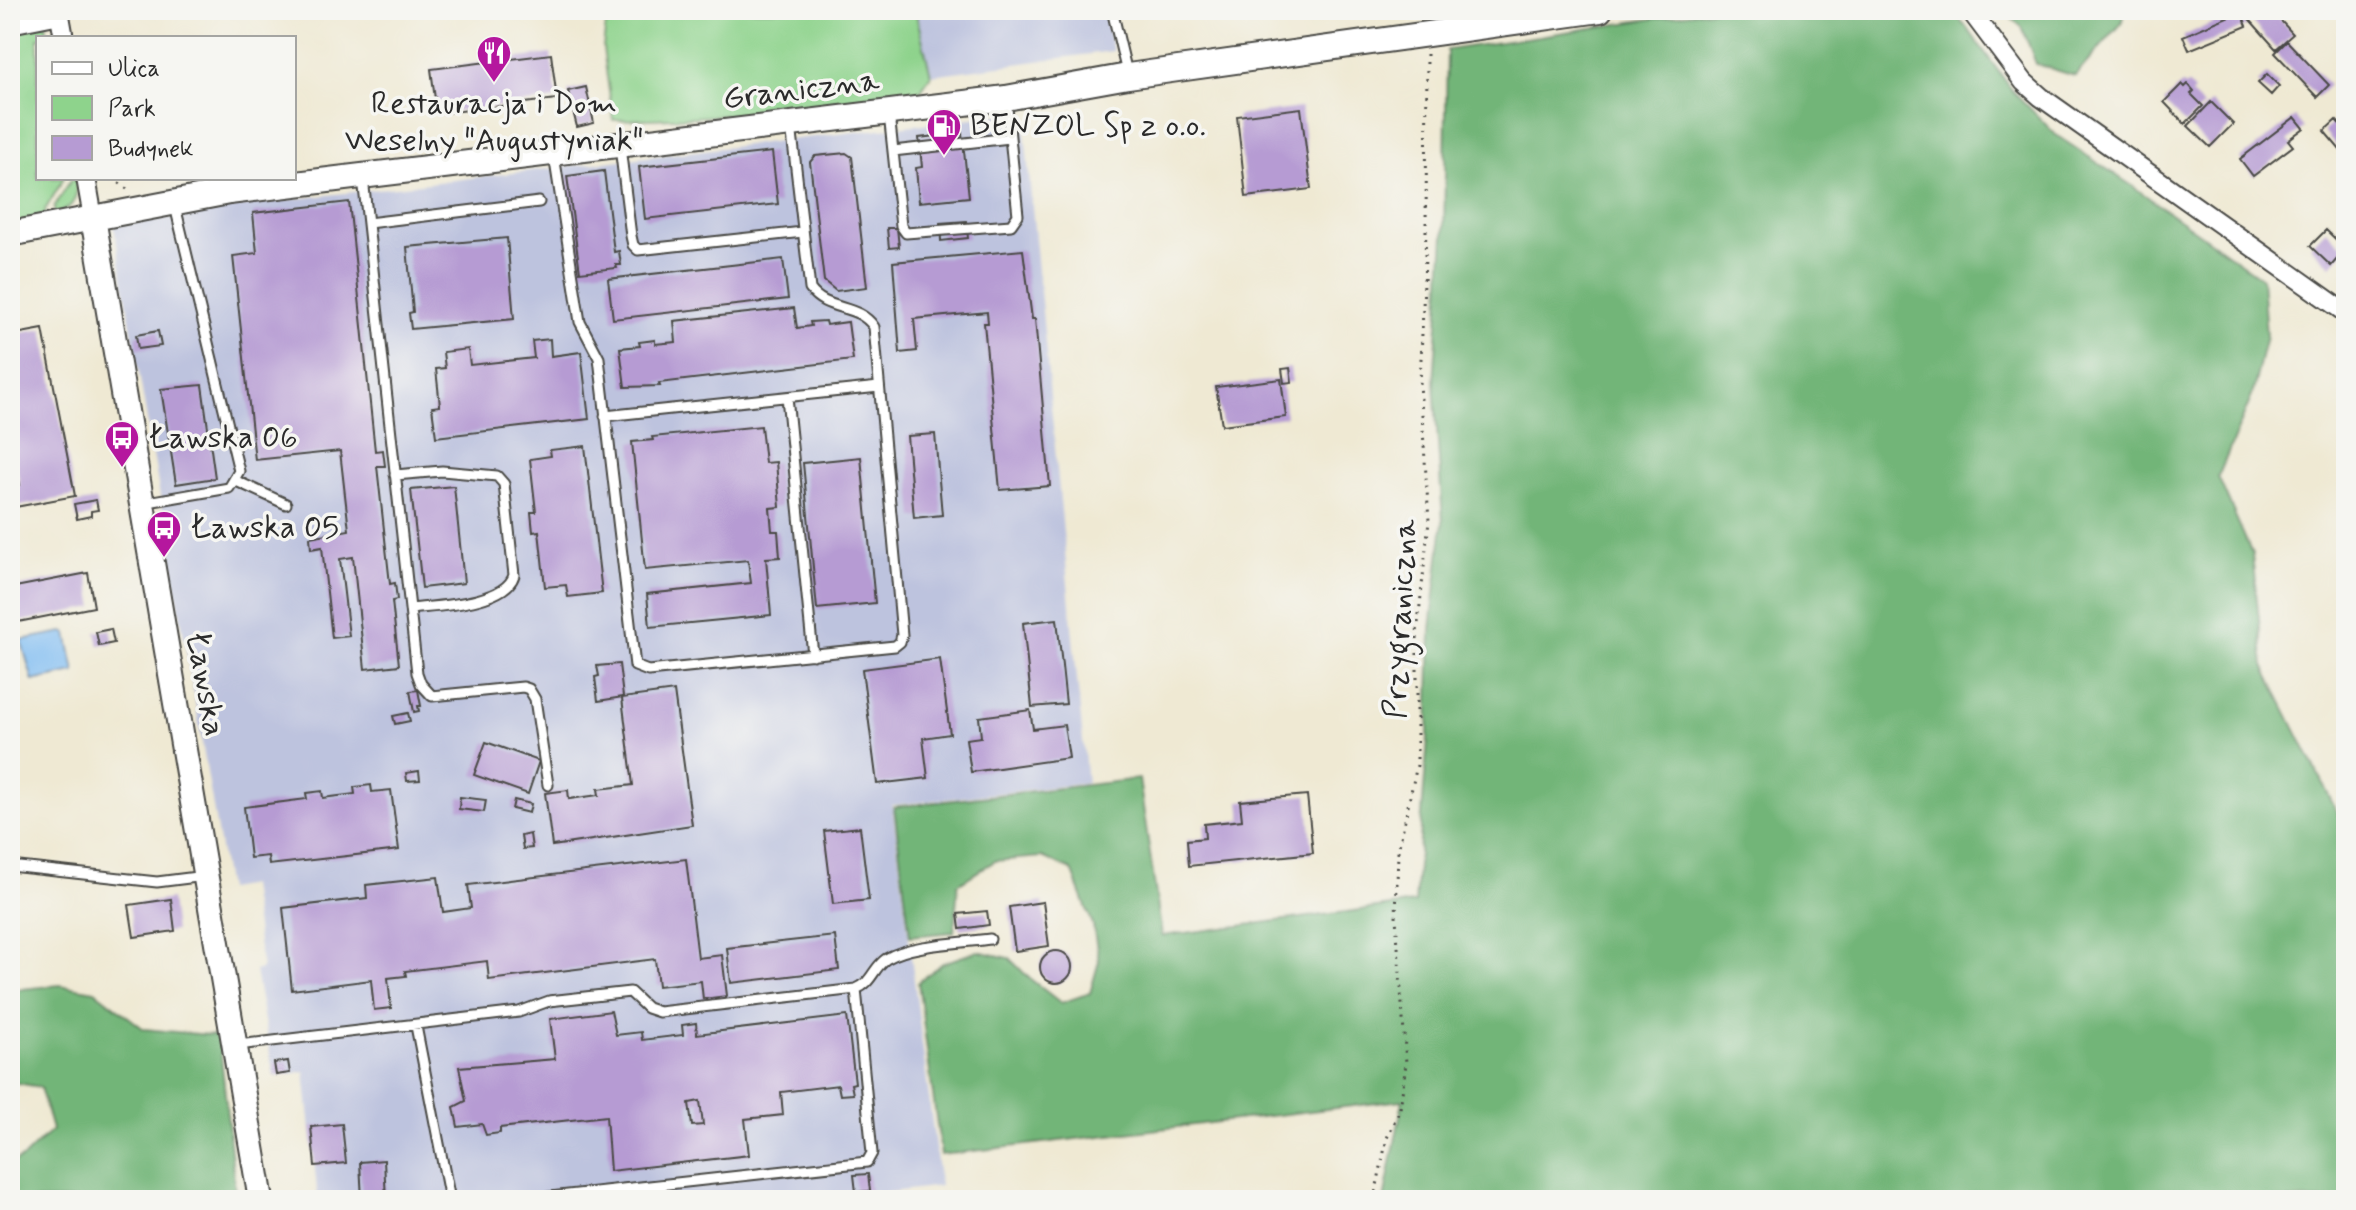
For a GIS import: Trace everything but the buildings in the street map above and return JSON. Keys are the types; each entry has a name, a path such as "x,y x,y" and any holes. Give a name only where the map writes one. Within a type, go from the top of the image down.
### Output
{"street":[{"name":"Graniczna","path":"10,234 229,192 1006,98 1128,76 1600,10"},
{"path":"1970,10 2024,82 2041,97 2346,313"},
{"path":"10,24 60,12 64,36"},
{"name":"Ławska","path":"86,180 261,1200"}],"lane":[{"path":"1112,10 1128,76"},
{"path":"889,112 901,226 909,235 1011,225 1018,215 1006,98"},
{"path":"553,152 580,322 599,358 635,666 648,671 895,646 900,642 874,327 860,313 823,303 810,289 791,124"},
{"path":"893,151 1010,138"},
{"path":"620,144 631,236 638,250 803,232"},
{"path":"362,175 417,673 421,684 432,696 523,687 532,692 548,785"},
{"path":"142,503 229,488 239,471 175,202"},
{"path":"368,223 539,202"},
{"path":"605,416 879,387"},
{"path":"787,397 813,655"},
{"path":"395,475 456,472 497,476 504,484 514,575 512,582 506,588 466,603 410,609"},
{"path":"234,480 286,504"},
{"path":"10,866 157,882 206,876"},
{"path":"234,1045 416,1026 519,1012 549,1001 630,992 647,1008 659,1012 856,989 867,985 884,960 903,952 990,939"},
{"path":"523,1200 867,1162 872,1153 856,989"},
{"path":"416,1026 450,1200"}],"path":[{"name":"Przygraniczna","path":"1374,1200 1387,1138 1400,1109 1406,1063 1396,917 1398,851 1417,765 1417,633 1429,521 1420,384 1426,231 1427,34"}],"shaded area":[{"path":"914,10 1103,10 1113,51 931,75"},
{"path":"1023,112 1087,783 892,805 940,1186 826,1200 318,1200 305,1072 274,1076 255,971 262,969 250,885 227,889 114,226 261,203"}],"green space":[{"path":"619,10 915,10 931,75 917,96 765,112 613,120 603,48 606,23"},
{"path":"1710,10 1951,10 2012,90 2056,135 2262,278 2266,336 2252,396 2218,477 2252,554 2264,666 2346,830 2346,1200 1384,1200 1403,1100 941,1155 918,982 943,963 978,951 1009,958 1061,1003 1090,993 1099,961 1093,925 1072,870 1042,857 995,861 958,884 954,932 910,936 894,807 1139,779 1162,936 1415,903 1428,738 1431,629 1443,522 1434,382 1444,236 1447,50"},
{"path":"2001,10 2125,10 2121,24 2075,76 2036,64 2022,27"},
{"path":"46,23 48,36 36,36 36,180 63,180 45,210 46,217 10,225 10,31"},
{"path":"71,180 76,180 73,202 55,215 54,207"},
{"path":"60,985 95,991 144,1029 219,1036 236,1200 10,1200 10,1164 24,1157 52,1130 40,1087 10,1082 10,1000 13,990"}],"water":[{"path":"67,633 75,672 33,681 21,640"}],"place":[{"name":"Restauracja i Dom Weselny \"Augustyniak\"","path":"494,84"},
{"name":"BENZOL Sp z o.o.","path":"944,157"},
{"name":"Ławska 06","path":"122,469"},
{"name":"Ławska 05","path":"164,559"}]}
